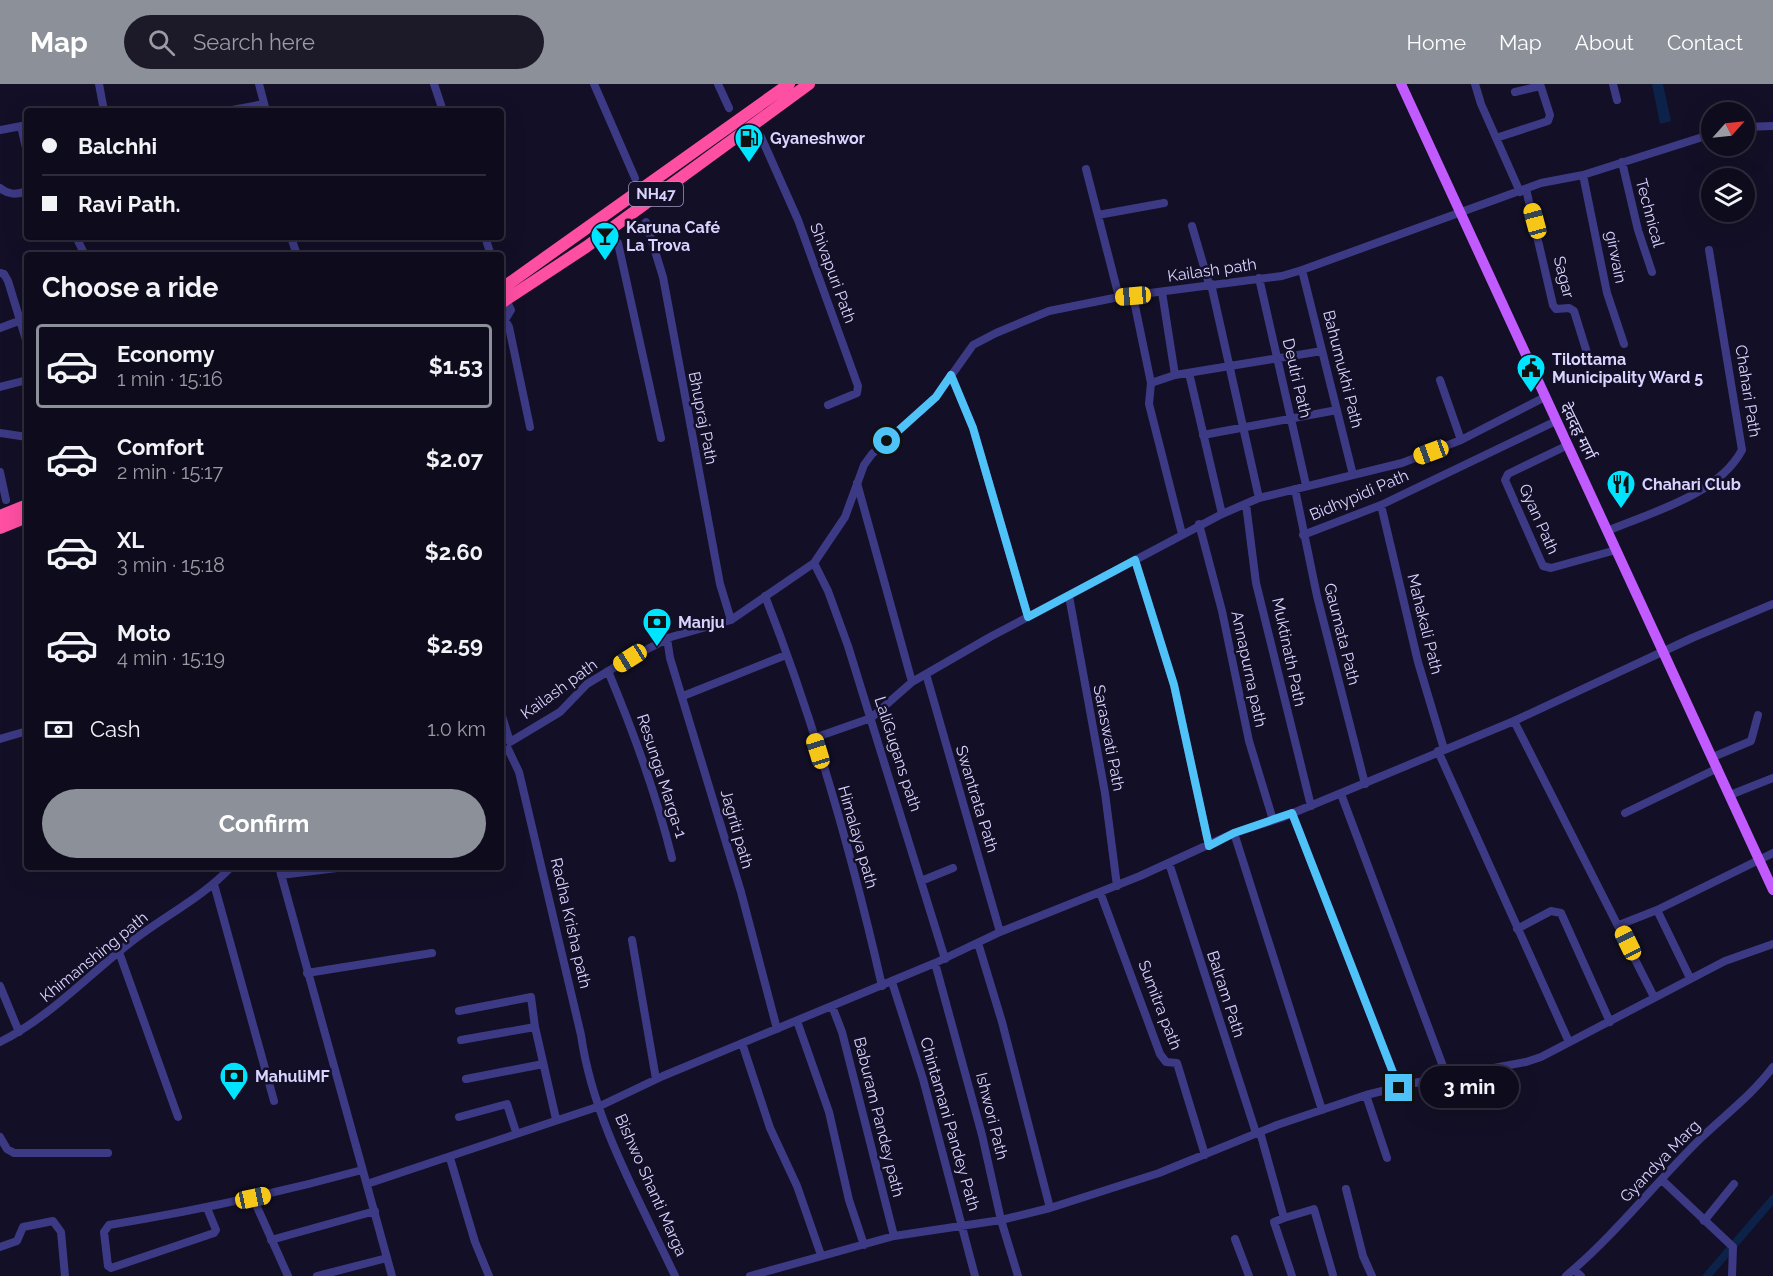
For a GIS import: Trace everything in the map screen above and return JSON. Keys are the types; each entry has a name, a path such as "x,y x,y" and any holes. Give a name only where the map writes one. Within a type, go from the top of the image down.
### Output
{"highway":[{"name":"NH47","path":"504,293 789,84"},
{"name":"NH47","path":"504,293 585,247 808,84"},
{"path":"0,516 24,506"},
{"path":"0,528 24,518"}],"main road":[{"name":"देवदह मार्ग","path":"1401,84 1566,446 1617,550 1773,890"}],"street":[{"path":"99,84 104,108"},
{"path":"259,84 265,107"},
{"path":"434,84 442,108"},
{"path":"594,84 635,178"},
{"path":"718,84 729,108"},
{"path":"1475,84 1496,138 1523,190"},
{"path":"1613,84 1617,100"},
{"path":"1496,138 1548,122 1550,115 1540,85 1515,92"},
{"path":"0,130 24,126"},
{"path":"1755,127 1773,126"},
{"name":"Shivapuri Path","path":"761,137 798,220 858,386 857,393 828,405"},
{"name":"Kailash path","path":"506,748 560,712 587,684 608,671 667,638 731,620 814,563 845,517 857,482 872,454 936,397 977,342 1049,311 1119,297 1302,270 1541,183 1583,175 1701,137"},
{"name":"Technical","path":"1622,162 1638,230 1652,272"},
{"path":"1086,169 1119,297"},
{"name":"girwain","path":"1583,175 1607,293 1624,344"},
{"path":"0,188 6,193 16,195 24,192"},
{"name":"Sagar","path":"1523,190 1553,305 1556,309 1569,308 1574,311 1588,356"},
{"path":"1098,215 1164,203"},
{"name":"Bhupraj Path","path":"646,222 663,277 708,527 720,584 731,620"},
{"path":"1192,226 1210,284 1259,498"},
{"path":"618,243 661,438"},
{"name":"Chahari Path","path":"1607,531 1710,486 1730,469 1742,450 1709,250"},
{"name":"Bahumukhi Path","path":"1302,270 1353,476"},
{"path":"0,273 4,274 8,281 24,320 0,328"},
{"name":"Deulri Path","path":"1259,278 1306,485"},
{"path":"1162,292 1175,375"},
{"path":"1133,296 1151,383 1149,404 1182,534"},
{"path":"504,298 511,310 505,320 509,327 530,427"},
{"path":"1151,383 1175,375 1322,351"},
{"path":"1189,373 1222,514"},
{"path":"951,375 973,428 1028,617"},
{"path":"1440,380 1461,440"},
{"path":"0,387 24,381"},
{"path":"814,738 871,718 912,682 1199,524 1259,498 1402,463 1461,440 1545,397"},
{"path":"1203,435 1337,410"},
{"name":"Bidhypidi Path","path":"1303,535 1381,505 1556,421"},
{"path":"0,433 24,437"},
{"name":"Gyan Path","path":"1566,446 1508,474 1505,480 1543,566 1551,568 1617,550"},
{"path":"0,472 6,500"},
{"path":"857,482 912,682"},
{"name":"Gaumata Path","path":"1295,489 1303,535 1365,784"},
{"name":"Muktinath Path","path":"1246,504 1256,583 1311,806"},
{"name":"Mahakali Path","path":"1381,505 1441,750 1504,892 1517,929 1569,1042"},
{"name":"Annapurna path","path":"1199,524 1222,611 1249,741 1273,820"},
{"path":"1135,560 1167,663 1209,846"},
{"name":"LaliGugans path","path":"814,563 834,607 871,718 945,958"},
{"name":"Himalaya path","path":"765,596 814,738 855,876 882,986"},
{"name":"Saraswati Path","path":"1069,596 1105,793 1117,886"},
{"path":"367,1184 450,1158 516,1132 600,1106 656,1079 882,986 1000,932 1117,886 1234,833 1341,794 1514,721 1773,604"},
{"name":"Jagriti path","path":"667,638 670,658 741,892 777,1029"},
{"path":"683,696 786,655"},
{"name":"Resunga Marga-1","path":"608,671 641,748 672,858"},
{"name":"Swantrata Path","path":"926,674 1000,932"},
{"path":"1713,757 1751,741 1758,715"},
{"path":"1514,721 1654,998"},
{"path":"0,739 24,732"},
{"name":"Radha Krisha path","path":"506,748 519,772 581,1035 586,1067 600,1106"},
{"path":"1625,813 1718,768"},
{"path":"1730,795 1773,778"},
{"path":"1341,794 1447,1077"},
{"path":"1292,813 1399,1088"},
{"path":"1234,833 1322,1110"},
{"path":"1619,925 1657,910 1761,861 1773,853"},
{"name":"Balram Path","path":"1168,863 1258,1132 1284,1218"},
{"path":"921,881 953,868"},
{"name":"Khimanshing path","path":"0,1042 49,1012 119,952 214,884 228,870"},
{"path":"296,870 280,871 392,1276"},
{"path":"214,884 274,1101"},
{"name":"Sumitra path","path":"1100,892 1160,1054 1166,1062 1177,1063 1205,1155"},
{"path":"1517,929 1551,911 1558,910 1561,913 1610,1022"},
{"path":"1657,910 1690,978"},
{"path":"632,940 656,1079"},
{"path":"978,943 1002,1022 1050,1208"},
{"path":"750,1276 894,1236 962,1224 1001,1220 1050,1208 1099,1194 1205,1155 1258,1132 1366,1095 1526,1062 1610,1022 1725,961 1773,944"},
{"path":"119,952 178,1117"},
{"path":"307,973 432,953"},
{"name":"Ishwori Path","path":"935,963 982,1135 1001,1220 1018,1276"},
{"name":"Chintamani Pandey Path","path":"892,981 923,1079 975,1276"},
{"path":"0,987 19,1032"},
{"path":"459,1011 531,997 535,1027 556,1119"},
{"name":"Baburam Pandey path","path":"832,1006 842,1032 894,1236"},
{"path":"797,1021 829,1112 849,1200 864,1245"},
{"path":"461,1040 535,1027"},
{"path":"742,1043 770,1128 797,1186 821,1255"},
{"path":"466,1079 543,1064"},
{"name":"Gyandya Marg","path":"1566,1276 1577,1273 1701,1138 1759,1085 1773,1066"},
{"path":"1366,1095 1387,1158"},
{"path":"459,1117 507,1104 516,1132"},
{"name":"Bishwo Shanti Marga","path":"600,1106 627,1176 675,1276"},
{"path":"0,1137 7,1149 14,1153 108,1153"},
{"path":"450,1158 475,1242 489,1276"},
{"path":"207,1208 216,1230 214,1233 111,1268 108,1266 104,1228 253,1198 362,1170"},
{"path":"1662,1180 1730,1245 1732,1276"},
{"path":"1704,1221 1734,1184"},
{"path":"1346,1189 1364,1256 1372,1276"},
{"path":"253,1198 288,1276"},
{"path":"1292,1276 1274,1222 1314,1209 1333,1275"},
{"path":"271,1240 375,1212"},
{"path":"0,1247 17,1241 22,1227 53,1221 61,1232 65,1276"},
{"path":"1235,1239 1249,1276"},
{"path":"316,1276 337,1274 387,1258"}],"water":[{"path":"1652,84 1663,84 1671,121 1660,124"}],"waterway":[{"path":"1707,1276 1773,1199"}],"place":[{"name":"Gyaneshwor","path":"749,164"},
{"name":"Karuna Café La Trova","path":"605,262"},
{"name":"Tilottama Municipality Ward 5","path":"1531,394"},
{"name":"Chahari Club","path":"1621,510"},
{"name":"Manju","path":"657,648"},
{"name":"MahuliMF","path":"234,1102"}],"route":[{"path":"887,441 936,397 951,375 973,428 1028,617 1135,560 1174,685 1186,754 1209,846 1234,833 1292,813 1399,1088"}]}
